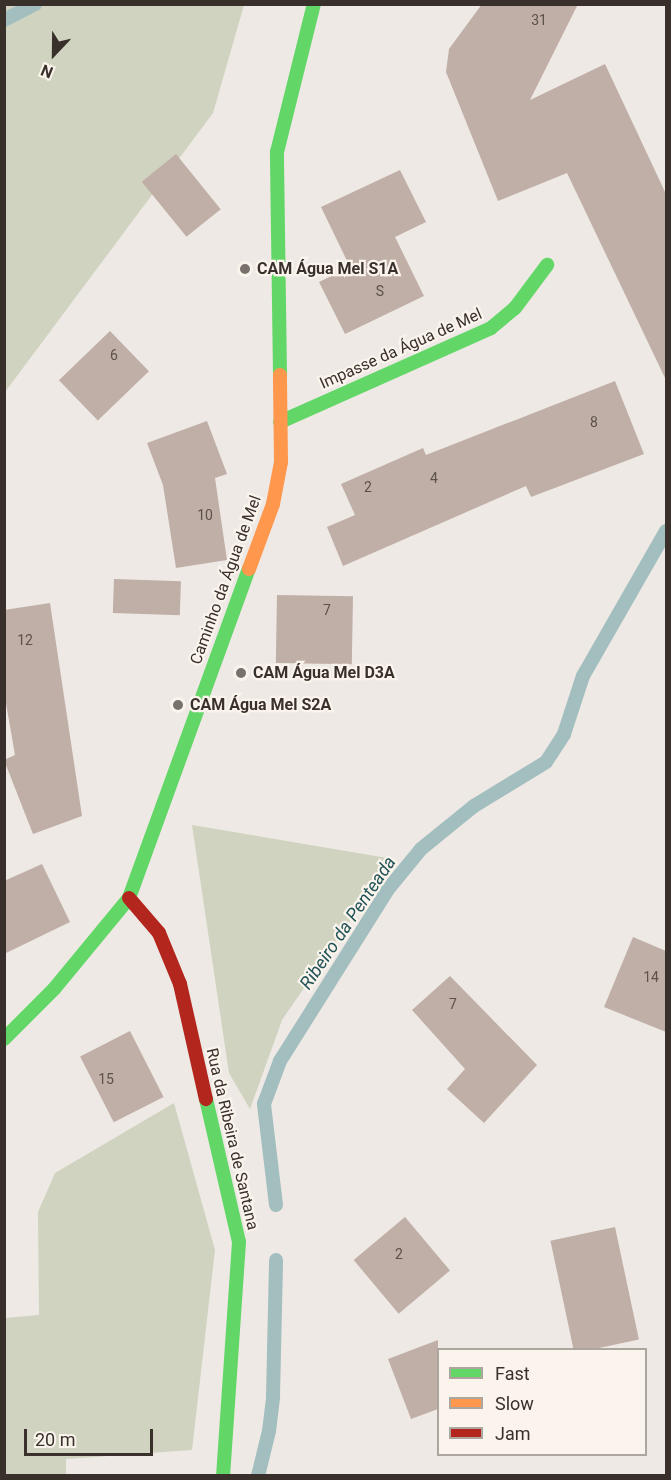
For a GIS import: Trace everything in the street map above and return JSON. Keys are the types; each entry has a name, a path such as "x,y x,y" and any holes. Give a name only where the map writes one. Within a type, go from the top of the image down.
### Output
{"street":[{"name":"Caminho da Água de Mel","path":"4,1040 62,981 129,898 273,504 280,462 277,152 314,4"},
{"name":"Impasse da Água de Mel","path":"280,422 491,328 515,308 547,265"},
{"name":"Rua da Ribeira de Santana","path":"129,898 159,933 180,984 239,1242 223,1476"}],"green space":[{"path":"5,5 244,5 213,113 5,392"},
{"path":"192,825 393,859 282,1020 250,1109 229,1073"},
{"path":"174,1103 215,1250 192,1450 66,1459 66,1475 5,1475 5,1318 39,1315 38,1212 55,1173"}],"building":[{"path":"482,4 578,4 530,100 605,64 666,194 666,380 567,173 498,201 446,72 449,49"},
{"path":"176,154 221,209 186,237 142,182"},
{"path":"400,170 426,222 395,237 424,296 345,334 319,282 350,267 321,207"},
{"path":"110,331 149,371 98,421 59,380"},
{"path":"615,381 644,454 531,497 526,486 343,566 327,527 355,515 341,484 423,448 426,455"},
{"path":"207,421 227,474 215,478 227,560 176,568 163,485 147,443"},
{"path":"114,579 181,581 180,615 113,613"},
{"path":"277,595 353,596 352,664 276,663"},
{"path":"50,603 82,816 33,834 4,760 15,755 4,692 4,610"},
{"path":"42,864 70,922 4,954 4,881"},
{"path":"633,937 666,951 666,1032 604,1007"},
{"path":"450,976 537,1065 484,1123 447,1089 465,1069 412,1010"},
{"path":"130,1031 164,1097 114,1122 80,1056"},
{"path":"405,1217 450,1271 399,1314 354,1260"},
{"path":"615,1227 639,1339 599,1348 573,1348 550,1241"},
{"path":"438,1340 437,1409 411,1419 388,1359"}],"waterway":[{"name":"Ribeiro da Penteada","path":"4,20 35,4"},
{"name":"Ribeiro da Penteada","path":"276,1205 264,1104 280,1061 389,888 421,849 474,806 546,762 564,734 583,676 666,531"},
{"name":"Ribeiro da Penteada","path":"258,1476 269,1431 273,1396 276,1260"}],"traffic: fast":[{"path":"280,375 277,152 314,4"},
{"path":"280,422 491,328 515,308 547,265"},
{"path":"4,1039 54,989 129,898 249,569"},
{"path":"206,1099 239,1242 223,1476"}],"traffic: slow":[{"path":"249,569 273,504 281,462 280,375"}],"traffic: jam":[{"path":"129,898 159,933 180,984 206,1099"}],"place":[{"name":"CAM Água Mel S1A","path":"245,269"},
{"name":"CAM Água Mel D3A","path":"241,673"},
{"name":"CAM Água Mel S2A","path":"178,705"}]}
